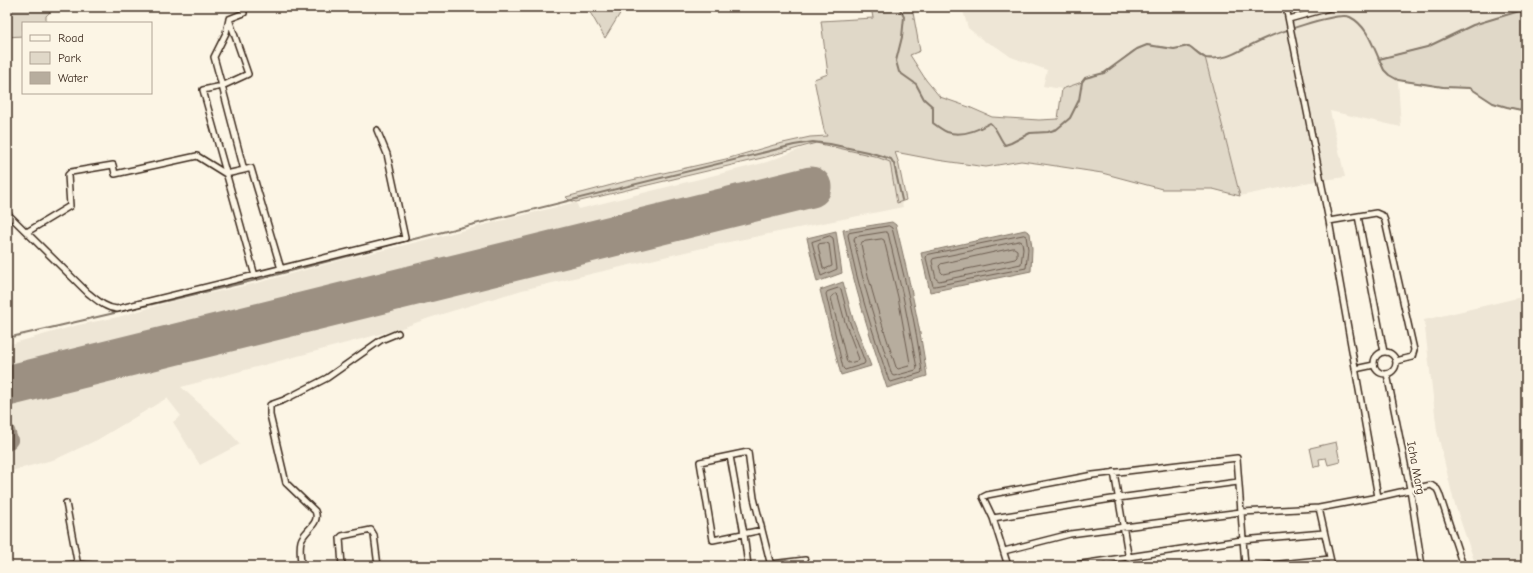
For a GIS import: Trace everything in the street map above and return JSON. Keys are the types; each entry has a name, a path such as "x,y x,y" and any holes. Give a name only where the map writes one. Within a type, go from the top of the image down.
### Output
{"street":[{"path":"229,19 244,12 242,7"},
{"path":"1286,7 1329,221 1378,497"},
{"path":"1289,19 1333,7"},
{"path":"229,19 226,33 214,57 244,170"},
{"path":"229,19 248,74 222,86 203,90 255,276"},
{"path":"7,213 88,293 110,309 117,310 405,238 387,154 377,130"},
{"path":"27,232 70,206 68,175 71,172 113,165 115,174 197,156 226,174 251,168 281,269"},
{"path":"1329,221 1379,213 1386,221 1414,350 1412,357 1396,361"},
{"path":"1358,216 1384,352"},
{"path":"301,566 301,540 316,520 317,515 286,483 270,415 270,405 327,378 380,340 398,333"},
{"path":"1384,352 1392,354 1396,361 1394,369 1387,374 1377,371 1374,365 1377,354 1384,352"},
{"path":"1355,369 1374,365"},
{"name":"Icha Marg","path":"1387,374 1410,490 1422,566"},
{"path":"762,530 713,540 700,462 748,452 754,498 771,565 805,560 806,566"},
{"path":"730,456 744,534 748,566"},
{"path":"1008,566 994,518 983,497 987,495 1050,482 1114,472 1236,458 1245,566"},
{"path":"1114,472 1130,566"},
{"path":"994,518 1118,498 1238,482"},
{"path":"1004,551 1070,534 1241,512 1320,508 1378,497 1427,485 1434,486 1437,489 1462,566"},
{"path":"66,503 78,565"},
{"path":"1320,508 1332,566"},
{"path":"342,566 340,538 342,536 371,530 374,535 378,566"},
{"path":"1068,566 1242,540 1324,532"},
{"path":"1261,566 1330,559"},
{"path":"54,566 107,566"}],"shaded area":[{"path":"962,7 1526,7 1526,9 1473,25 1427,47 1380,59 1389,75 1398,80 1401,127 1330,111 1345,177 1310,182 1240,196 1205,58 1189,46 1174,49 1147,45 1133,51 1104,73 1085,78 1082,82 1062,89 1043,86 1047,70 1011,57 997,47 984,41 968,28"},
{"path":"816,143 874,156 890,162 903,207 724,243 522,290 429,318 399,329 181,387 222,424 240,444 200,465 173,422 181,416 167,398 97,440 56,459 7,472 7,345 78,325 118,317 170,302 257,283 349,258 576,202 579,209 767,162"},
{"path":"1526,296 1526,566 1476,566 1454,502 1437,431 1424,320"}],"green space":[{"path":"7,7 55,7 46,16 46,22 22,22 22,36 7,37"},
{"path":"587,7 624,7 605,38"},
{"path":"871,7 912,7 920,51 910,55 926,80 940,97 992,117 1039,120 1058,119 1062,89 1082,82 1085,78 1105,73 1133,51 1147,45 1174,49 1189,46 1205,57 1240,196 1213,189 1162,189 1102,173 1021,161 986,167 895,152 906,200 897,203 890,162 874,156 816,143 766,157 576,202 569,200 566,197 623,182 726,159 774,145 810,137 827,136 824,130 814,79 828,74 821,21 873,18"},
{"path":"1526,9 1526,111 1493,103 1470,88 1443,87 1398,80 1384,70 1379,59 1427,47 1473,25"},
{"path":"1336,442 1340,462 1328,465 1326,458 1319,459 1320,466 1314,467 1310,448"}],"water":[{"path":"892,222 896,225 909,281 927,376 887,388 857,290 843,230"},
{"path":"1025,230 1030,233 1032,248 1031,271 930,292 921,253"},
{"path":"836,231 842,273 817,282 807,238"},
{"path":"843,282 853,319 871,366 841,375 820,290"}],"waterway":[{"path":"899,7 904,17 902,37 896,61 899,72 916,84 924,99 933,107 933,123 947,132 958,134 975,130 990,123 1005,145 1030,133 1048,132 1057,129 1070,118 1079,100 1082,82 1085,78 1104,73 1137,49 1147,45 1174,49 1189,46 1206,58 1221,58 1289,29 1319,20 1343,16 1356,20 1368,35 1379,59 1427,47 1473,25 1526,9"},
{"path":"1379,59 1384,70 1398,80 1443,87 1470,88 1493,103 1526,111"},
{"path":"7,338 256,280 406,241 794,145 813,142 872,153 891,159 894,164 902,200"}],"taxiway":[{"path":"7,431 10,440 7,443"}],"runway":[{"path":"7,386 811,187"}]}
